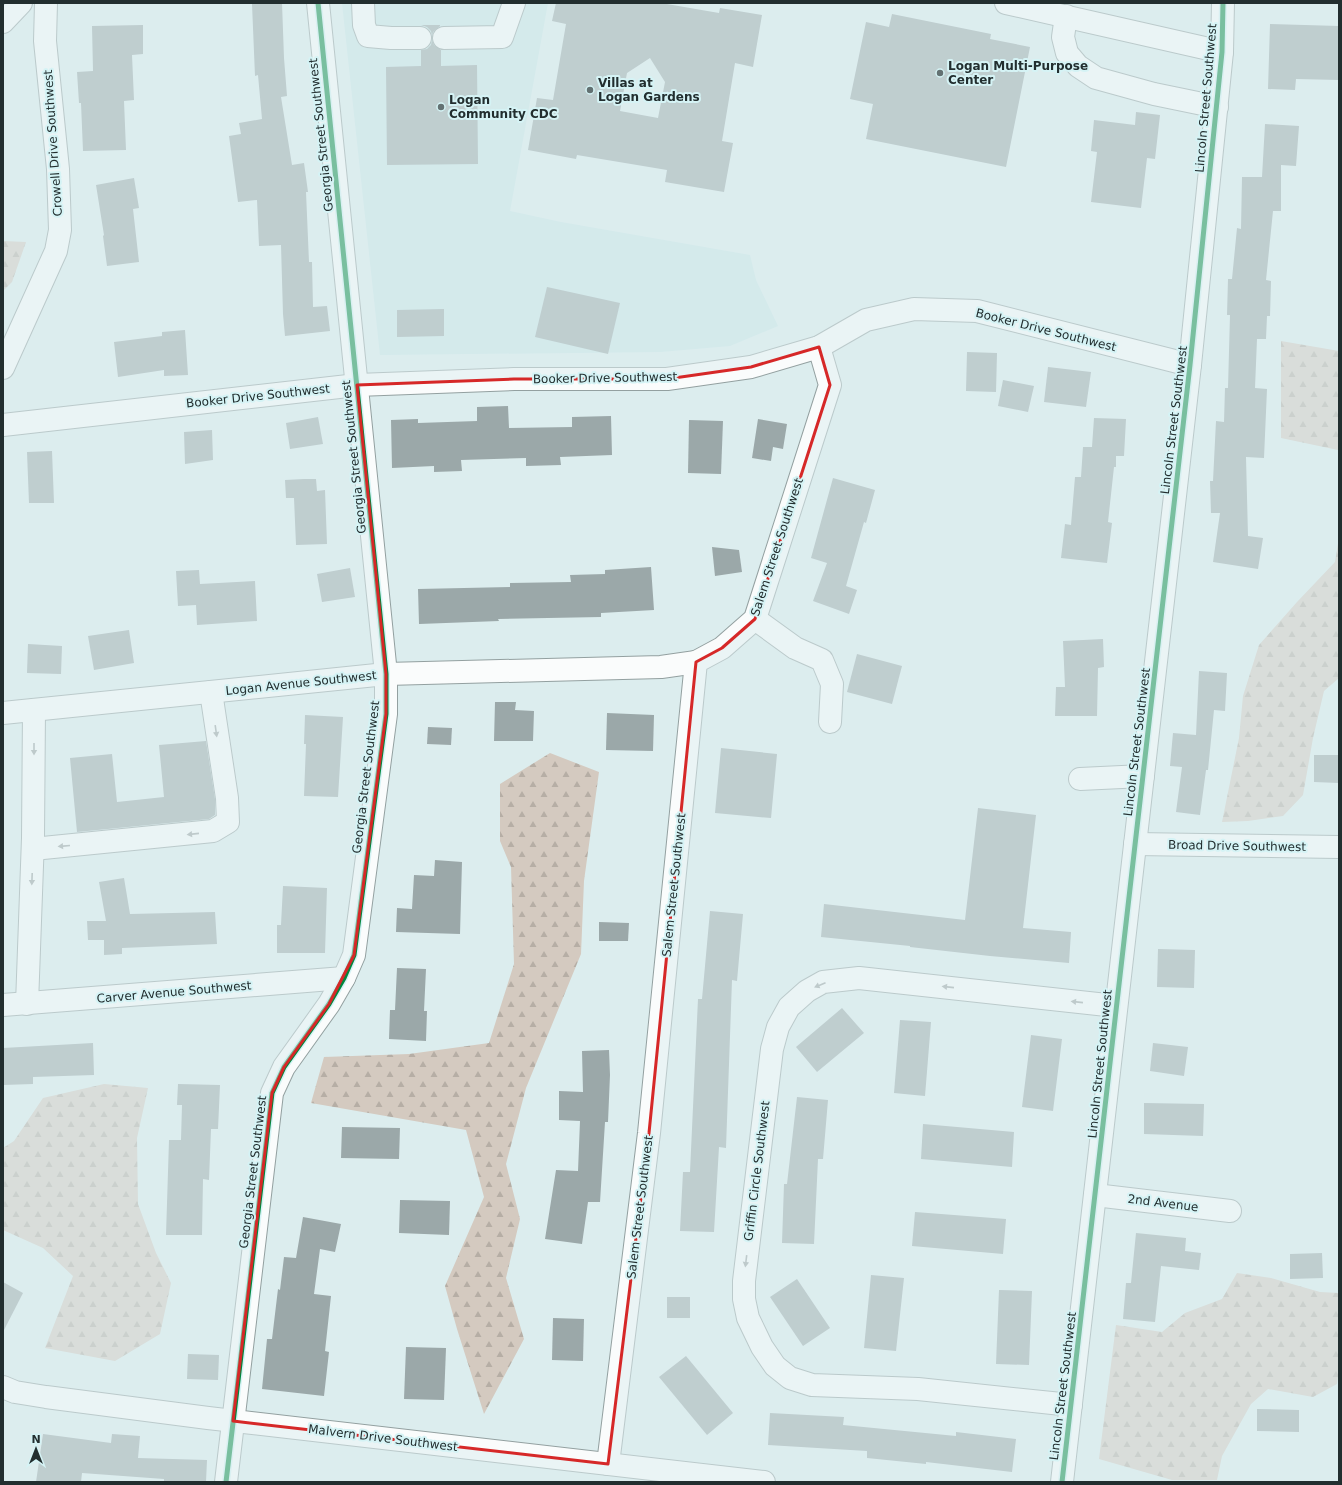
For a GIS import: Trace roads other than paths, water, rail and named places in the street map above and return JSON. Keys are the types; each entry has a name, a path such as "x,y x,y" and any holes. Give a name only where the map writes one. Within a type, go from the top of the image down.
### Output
{"street":[{"path":"3,22 21,3"},
{"name":"Crowell Drive Southwest","path":"3,368 56,251 60,230 58,169 45,41 46,3"},
{"name":"Georgia Street Southwest","path":"226,1482 272,1093 284,1067 329,1004 344,978 354,954 386,714 386,674 318,3"},
{"path":"363,3 364,25 368,36 420,38"},
{"path":"444,38 502,37 514,3"},
{"path":"1006,3 1222,52"},
{"name":"Lincoln Street Southwest","path":"1062,1482 1190,365 1222,52 1222,3"},
{"path":"1066,16 1063,37 1067,53 1078,66 1096,78 1154,94 1217,107"},
{"name":"Booker Drive Southwest","path":"3,425 357,385 514,380 667,380 751,367 819,347 866,320 914,309 977,311 1190,365"},
{"name":"Salem Street Southwest","path":"608,1464 649,1133 696,662 722,648 755,619 830,385 819,347"},
{"path":"755,619 795,648 822,660 832,684 830,722"},
{"name":"Logan Avenue Southwest","path":"3,713 386,674 661,667 696,662"},
{"path":"33,849 213,831 228,822 227,798 211,692"},
{"path":"27,1004 33,849 34,710"},
{"path":"1080,779 1143,776"},
{"name":"Broad Drive Southwest","path":"1135,844 1339,848"},
{"name":"Carver Avenue Southwest","path":"3,1006 344,978"},
{"name":"Griffin Circle Southwest","path":"1071,1405 918,1389 812,1385 790,1378 775,1366 762,1347 748,1318 744,1299 744,1281 772,1049 778,1027 789,1007 807,991 824,982 858,978 1116,1006"},
{"name":"2nd Avenue","path":"1095,1195 1230,1211"},
{"name":"Malvern Drive Southwest","path":"3,1387 15,1392 46,1398 764,1482"}],"place":[{"name":"Logan Multi-Purpose Center","path":"940,73"},
{"name":"Villas at Logan Gardens","path":"590,90"},
{"name":"Logan Community CDC","path":"441,107"}]}
